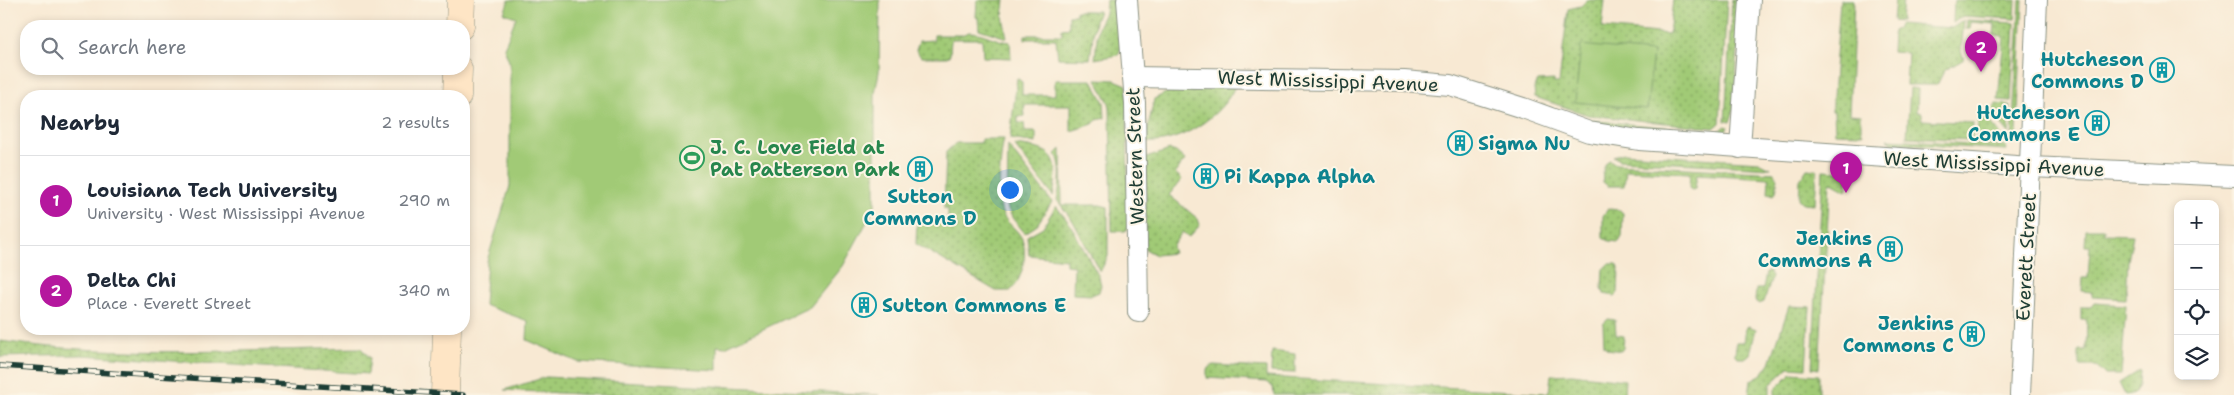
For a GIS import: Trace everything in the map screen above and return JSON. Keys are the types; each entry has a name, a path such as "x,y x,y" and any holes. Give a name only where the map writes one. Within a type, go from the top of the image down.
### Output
{"main road":[{"path":"460,20 461,0"},
{"path":"457,90 458,75"},
{"path":"445,395 447,335"}],"street":[{"name":"Western Street","path":"1126,0 1133,78 1138,312"},
{"path":"1740,148 1750,0"},
{"name":"Everett Street","path":"2020,395 2037,0"},
{"name":"West Mississippi Avenue","path":"1133,78 1395,81 1450,86 1515,105 1589,132 1639,140 2031,167 2234,176"}],"green space":[{"name":"J. C. Love Field at Pat Patterson Park","path":"509,0 880,0 879,72 875,93 875,207 843,266 810,307 725,347 717,346 717,370 578,362 527,340 528,321 484,305 487,261 510,186 510,64 504,48 516,17 504,13"},
{"path":"977,0 1005,0 1003,16 1007,38 979,29 978,18 976,17"},
{"path":"1106,0 1119,0 1121,48 1118,55 1095,59 1098,27 1105,13"},
{"path":"1587,0 1605,0 1602,28 1669,34 1673,0 1727,0 1720,123 1714,128 1588,115 1535,97 1534,88 1538,81 1554,80 1554,83 1559,83 1568,9 1581,6"},
{"path":"1732,0 1742,0 1733,113 1730,122 1725,121"},
{"path":"1840,0 1854,0 1849,114 1861,115 1861,130 1863,134 1835,133 1834,111 1832,111"},
{"path":"1895,0 1903,0 1901,21 1893,20"},
{"path":"1954,0 2016,0 2015,19 1963,16 1953,23"},
{"path":"2020,0 2023,0 2015,142 2012,138"},
{"path":"1076,11 1099,11 1095,21 1090,59 1058,58 1056,39 1025,39 1025,35 1062,35 1062,29 1069,28 1069,15 1076,15"},
{"path":"1964,20 1961,52 1964,59 1944,71 1937,85 1906,85 1908,53 1892,52 1893,31 1897,29 1899,24 1952,28"},
{"path":"1967,20 2015,23 2011,101 1998,100 2004,36 1994,35 1995,24 1971,22 1970,29 1966,29"},
{"path":"969,32 980,33 1010,42 1011,58 983,57 982,39 951,39 950,55 947,57 921,57 916,50 919,41 934,40 934,35 961,35"},
{"path":"1581,45 1653,52 1647,109 1575,102"},
{"path":"1017,78 1022,82 1022,95 1055,95 1055,80 1092,80 1104,102 1105,118 1071,131 1071,105 1024,105 1025,116 1018,117 1018,123 1024,123 1025,132 1036,132 1036,143 1010,139"},
{"path":"1096,79 1115,80 1127,85 1128,229 1125,231 1112,231 1110,108"},
{"path":"1204,86 1235,86 1220,108 1198,127 1171,139 1145,142 1154,99 1170,91"},
{"path":"1910,88 1918,89 1917,112 1922,113 1922,120 1973,123 1972,140 1907,137"},
{"path":"1540,104 1588,120 1717,132 1725,126 1728,127 1721,133 1705,135 1610,126 1588,121"},
{"path":"1996,104 2010,105 2009,134 1991,112"},
{"path":"1985,117 2006,141 1977,140 1978,121"},
{"path":"981,139 1004,139 1001,155 1000,206 1008,223 1021,237 1024,250 1021,274 1010,291 996,291 916,244 917,220 948,220 948,209 944,209 946,152 956,143 981,143"},
{"path":"1887,139 2006,146 2007,150 1894,143"},
{"path":"1014,145 1038,149 1052,157 1056,171 1053,196"},
{"path":"1008,146 1052,202 1036,226 1025,233 1013,219 1007,207"},
{"path":"1061,149 1062,205 1100,205 1108,207 1108,256 1100,272 1073,221 1057,200 1060,183 1060,164 1056,154"},
{"path":"1170,150 1176,152 1185,160 1175,173 1182,179 1169,195 1198,219 1200,225 1189,237 1182,232 1172,247 1174,253 1156,255 1145,249 1146,158"},
{"path":"1624,153 1759,162 1771,168 1619,160 1613,156"},
{"path":"1609,160 1616,164 1775,173 1777,187 1774,195 1768,193 1769,178 1697,174 1695,189 1692,190 1689,188 1690,173 1626,170 1624,186 1608,186 1603,182 1603,176 1604,167"},
{"path":"1807,169 1817,170 1815,204 1803,203 1799,200 1800,180"},
{"path":"1823,170 1837,171 1848,175 1846,191 1830,182 1819,369 1812,368"},
{"path":"1056,206 1070,224 1099,277 1101,285 1099,292 1092,295 1073,294 1074,266 1066,265 1066,259 1029,255 1027,236 1043,227"},
{"path":"1608,209 1620,210 1623,213 1622,237 1619,242 1609,241 1603,237 1603,216"},
{"path":"2086,229 2104,229 2104,234 2133,235 2128,261 2126,299 2093,297 2091,292 2082,291 2083,278 2088,278 2090,246 2085,246"},
{"path":"1608,264 1617,264 1619,268 1618,293 1615,296 1604,294 1602,288 1603,269"},
{"path":"1766,272 1769,272 1772,277 1764,302 1759,304 1755,301 1756,289 1763,289"},
{"path":"2094,303 2126,305 2121,375 2105,375 2097,366 2079,366 2079,350 2086,350 2087,320 2081,320 2081,307 2091,307"},
{"path":"1789,306 1810,307 1806,368 1789,367 1770,385 1770,395 1749,395 1751,380 1762,374 1770,363"},
{"path":"1608,319 1615,320 1616,335 1624,336 1621,351 1608,349 1604,346 1603,324"},
{"path":"1748,326 1756,329 1750,354 1745,358 1738,358 1735,355 1736,342 1744,342"},
{"path":"0,341 90,350 180,352 361,348 370,358 368,374 82,355 0,357"},
{"path":"1272,351 1295,354 1295,373 1271,372"},
{"path":"1213,365 1266,368 1266,377 1546,393 1549,392 1551,375 1572,374 1625,380 1624,395 1274,395 1273,387 1266,382 1207,378 1207,370"},
{"path":"2140,370 2139,385 2135,393 2125,395 2119,383"},
{"path":"1791,373 1819,375 1819,394 1841,395 1775,395 1775,389"},
{"path":"546,377 879,395 595,395 504,390"}],"railway":[{"path":"0,366 463,395"}],"place":[{"name":"Hutcheson Commons D","path":"2162,70"},
{"name":"Delta Chi","path":"1981,72"},
{"name":"Hutcheson Commons E","path":"2097,123"},
{"name":"Sigma Nu","path":"1460,143"},
{"name":"J. C. Love Field at Pat Patterson Park","path":"692,158"},
{"name":"Sutton Commons D","path":"920,169"},
{"name":"Pi Kappa Alpha","path":"1206,176"},
{"name":"Louisiana Tech University","path":"1846,193"},
{"name":"Jenkins Commons A","path":"1890,249"},
{"name":"Sutton Commons E","path":"864,305"},
{"name":"Jenkins Commons C","path":"1972,334"}]}
